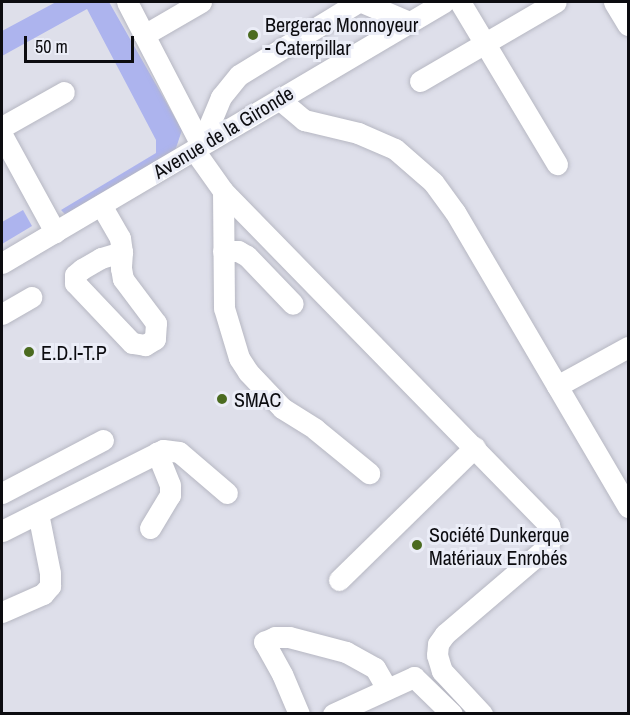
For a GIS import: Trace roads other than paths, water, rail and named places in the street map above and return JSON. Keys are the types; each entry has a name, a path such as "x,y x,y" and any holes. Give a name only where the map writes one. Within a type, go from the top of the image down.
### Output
{"street":[{"path":"127,2 198,147 223,191 545,520 552,537 547,547 445,634 438,644 437,655 442,671 482,714"},
{"path":"144,35 201,2"},
{"path":"198,147 221,97 239,75 360,2 409,22"},
{"name":"Avenue de la Gironde","path":"2,263 444,2"},
{"path":"460,2 557,164"},
{"path":"420,81 556,2"},
{"path":"614,2 628,25"},
{"path":"2,127 64,92"},
{"path":"279,99 304,120 358,133 395,149 426,175 454,212 628,507"},
{"path":"2,135 55,232"},
{"path":"223,191 225,316 243,365 282,408 315,429 369,473"},
{"path":"101,205 118,231 122,252 122,274 126,285 156,323 155,339 145,345 132,343 75,283 75,275 82,269 101,258 122,252"},
{"path":"223,250 238,250 247,256 293,304"},
{"path":"2,314 31,297"},
{"path":"557,386 628,347"},
{"path":"2,494 103,440"},
{"path":"339,580 475,447"},
{"path":"2,531 169,449 179,452 227,493"},
{"path":"150,528 170,495 170,485 157,453"},
{"path":"2,612 43,594 50,586 50,573 38,513"},
{"path":"299,714 282,674 264,642 275,637 289,637 346,652 375,668 387,689"},
{"path":"333,714 414,677 452,714"}],"place":[{"name":"Bergerac Monnoyeur - Caterpillar","path":"253,35"},
{"name":"E.D.I-T.P","path":"29,352"},
{"name":"SMAC","path":"222,399"},
{"name":"Société Dunkerque Matériaux Enrobés","path":"417,545"}]}
